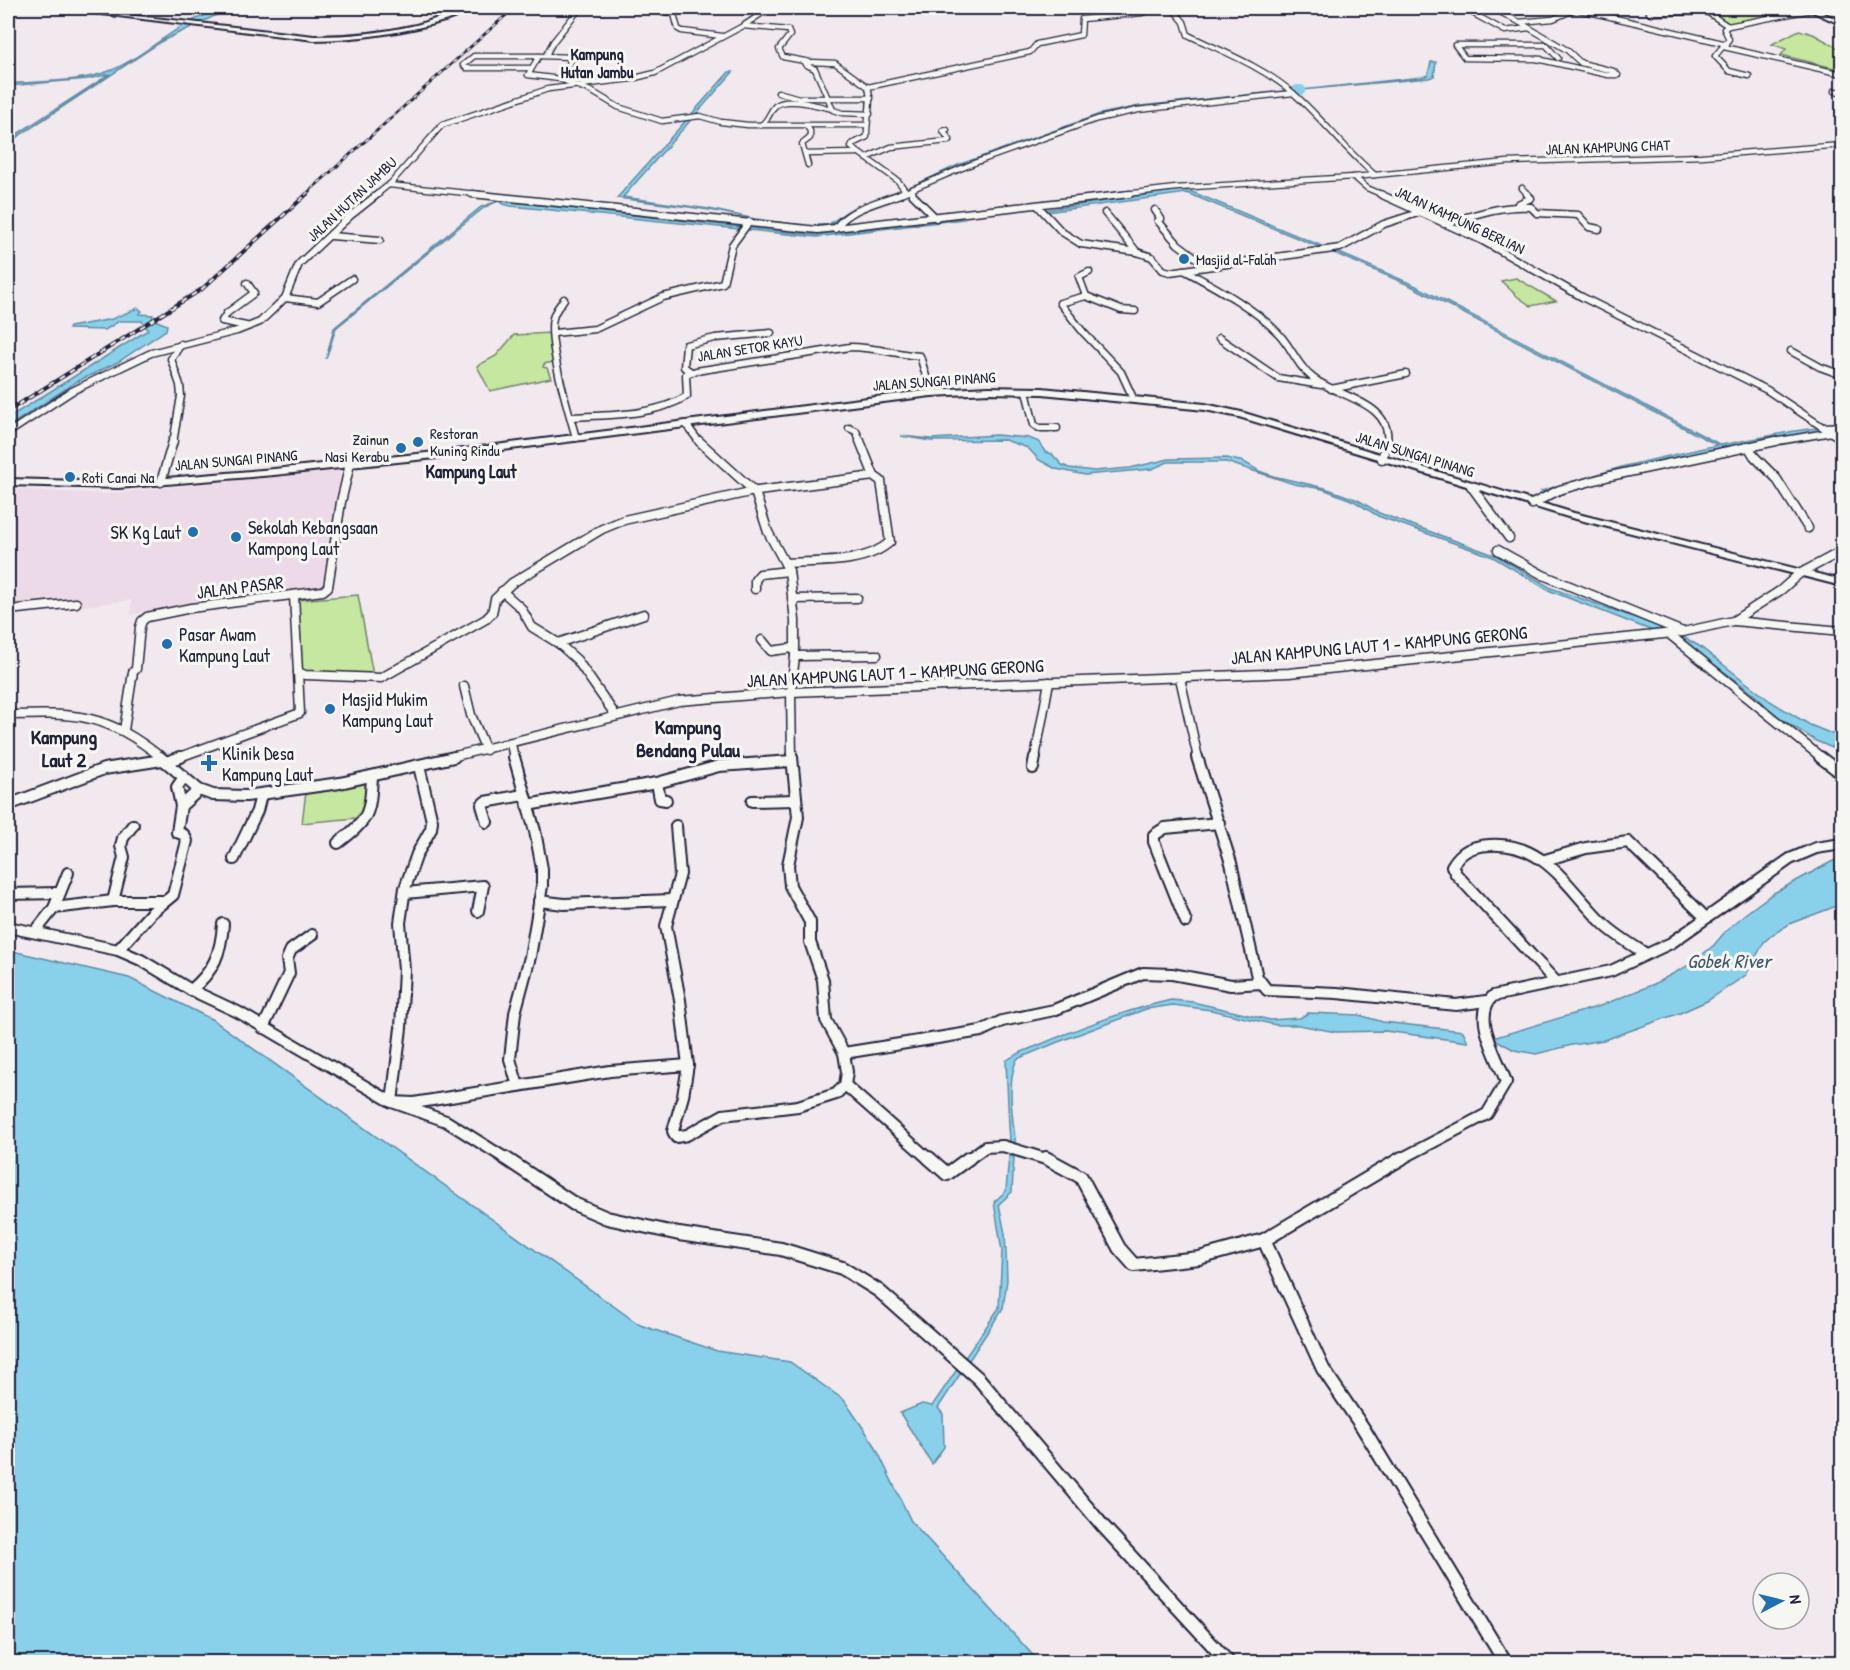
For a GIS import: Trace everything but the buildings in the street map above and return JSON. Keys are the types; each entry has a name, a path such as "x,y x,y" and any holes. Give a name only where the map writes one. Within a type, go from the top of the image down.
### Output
{"street":[{"path":"56,8 292,37 337,38 420,27 475,8"},
{"path":"546,55 554,40 580,8"},
{"name":"JALAN HUTAN JAMBU","path":"8,433 93,379 157,351 251,327 260,322 285,298 299,264 350,216 389,185 442,125 548,89 648,76 743,26 770,8"},
{"path":"868,87 1030,52 1037,44 1081,35 1082,19 1146,12 1150,8"},
{"name":"JALAN KAMPUNG BERLIAN","path":"1172,8 1184,22 1188,35 1251,65 1293,93 1351,155 1375,175"},
{"path":"1463,8 1504,31 1529,28"},
{"path":"1492,8 1567,50 1581,63 1613,71 1618,75 1608,75 1537,58"},
{"path":"1701,8 1728,26"},
{"path":"1749,76 1719,64 1715,57 1729,39 1724,29 1728,26 1809,8 1842,23"},
{"path":"641,10 655,9 674,14 677,27 682,31 722,36"},
{"path":"1519,22 1553,19 1576,9 1842,74"},
{"path":"1649,13 1709,12"},
{"path":"1624,24 1725,46"},
{"path":"743,26 785,28 790,31 778,52 783,57 813,66 832,109"},
{"path":"1558,58 1546,45 1455,45 1465,58 1558,58 1576,58"},
{"path":"532,68 472,68 463,65 474,56 573,57 560,79"},
{"path":"539,56 528,75 560,79 574,84 618,107 652,120 670,121 707,116 732,124 865,125"},
{"path":"783,57 810,62 834,63 868,87 870,114 865,125 867,137 851,145 904,191"},
{"path":"778,92 799,98 870,98"},
{"path":"1834,92 1842,92"},
{"path":"836,230 840,221 851,213 983,159 1097,119 1124,112 1293,93"},
{"path":"759,125 768,120 774,108 780,103 808,104 842,113 870,114"},
{"path":"806,125 810,138 802,143 808,165"},
{"path":"806,154 858,153 948,141 950,139 943,131 947,130"},
{"name":"JALAN KAMPUNG CHAT","path":"1375,175 1508,162 1702,156 1842,145"},
{"path":"866,158 887,148"},
{"name":"JALAN KAMPUNG BERLIAN","path":"1354,177 1375,175"},
{"path":"389,185 746,226 836,230 1176,188 1354,177"},
{"name":"JALAN KAMPUNG BERLIAN","path":"1354,177 1375,193 1506,253 1582,297 1690,354 1760,387 1842,440"},
{"path":"1444,224 1481,212 1513,206 1532,198 1522,188"},
{"path":"913,189 912,194 936,218"},
{"path":"1038,206 1062,232 1081,244 1137,252 1152,257 1163,270 1170,272 1351,245 1372,230 1418,213"},
{"path":"1513,206 1531,207 1537,213 1578,215 1588,227 1599,229"},
{"path":"1155,210 1161,219 1158,221 1178,244 1207,266"},
{"path":"1105,213 1137,252"},
{"path":"554,333 595,329 663,297 723,283 732,245 746,226"},
{"path":"331,236 380,240"},
{"path":"1193,268 1195,257"},
{"path":"1184,270 1214,286 1271,328 1281,337 1310,376 1382,419 1388,437 1382,459"},
{"path":"1086,296 1079,277 1089,272"},
{"path":"285,298 318,302 352,279"},
{"path":"247,283 254,293 227,313 222,321 230,325 251,327"},
{"path":"1133,398 1121,372 1083,332 1060,303 1086,296 1121,310 1135,310"},
{"path":"564,299 554,315 552,325 560,376 576,438"},
{"path":"691,372 684,367 686,345 716,338 771,333"},
{"path":"1219,338 1278,378 1327,387 1406,374"},
{"path":"161,482 180,402 178,376 171,359 181,344"},
{"name":"JALAN SETOR KAYU","path":"571,417 650,409 679,401 687,396 685,376 691,372 836,348 867,347 892,354 920,356 931,393"},
{"path":"1791,351 1820,367 1842,375"},
{"path":"1026,391 1032,423 1039,428 1057,428"},
{"name":"JALAN SUNGAI PINANG","path":"8,482 87,486 161,482 350,464 576,438 931,393 1026,391 1133,398 1205,407 1241,415 1532,504 1799,574 1842,583"},
{"path":"676,826 680,874 672,900 667,933 680,1000 688,1065 683,1096 673,1131 676,1137 687,1135 723,1115 798,1106 836,1094 844,1085 847,1072 844,1053 826,1020 823,980 810,942 810,922 790,886 788,865 798,817 792,761 791,692 795,620 787,567 768,532 755,492 699,442 686,424"},
{"path":"1824,427 1842,426"},
{"path":"755,589 755,580 760,574 787,567 867,555 888,546 890,537 881,481 874,476 856,431 849,428"},
{"path":"1532,504 1542,497 1652,465 1832,432"},
{"path":"1748,446 1754,456 1776,478 1808,528"},
{"name":"JALAN PASAR","path":"124,730 133,672 136,669 142,621 156,614 294,596 323,591 328,587 341,502 350,464"},
{"path":"298,672 305,675 381,678 486,619 492,614 495,598 502,591 603,529 624,520 750,492 874,476"},
{"path":"1471,486 1509,538"},
{"path":"1498,550 1546,577 1637,611 1676,633 1842,774"},
{"name":"JALAN KAMPUNG LAUT 1 - KAMPUNG GERONG","path":"8,716 80,718 106,722 124,730 199,790 213,795 261,795 419,766 679,701 791,692 1298,673 1676,633 1733,621 1781,590 1799,574 1842,551"},
{"path":"502,591 521,608 532,627 558,643 577,660 616,716"},
{"path":"8,805 104,769 164,761 300,713 294,596"},
{"path":"792,599 857,598"},
{"path":"8,610 76,603"},
{"path":"558,643 644,614"},
{"path":"1733,621 1842,631"},
{"path":"762,640 771,651 877,655"},
{"path":"1180,678 1193,743 1231,863 1257,977 1267,990 1337,993 1456,1005 1486,1001 1493,996 1611,970 1671,943 1790,859 1816,848 1842,844"},
{"path":"1033,768 1049,682"},
{"path":"464,686 471,715 486,750"},
{"path":"511,744 535,831 542,869 530,957 514,1025 510,1059 518,1086"},
{"path":"487,822 482,805 485,802 525,800 657,783 720,766 792,761"},
{"path":"392,1102 401,1028 404,970 400,923 405,893 417,854 431,829 432,821 419,766"},
{"path":"338,843 366,821 370,812 372,776"},
{"path":"118,950 136,933 162,901 173,895 187,841 184,835 177,832 181,806 177,787 184,777"},
{"path":"657,783 660,799 666,800"},
{"path":"181,806 199,790"},
{"path":"234,859 257,811 261,795"},
{"path":"752,801 796,800"},
{"path":"1186,922 1154,842 1154,835 1165,828 1219,823"},
{"path":"113,901 124,857 121,846 123,838 133,825"},
{"path":"1545,860 1581,847 1628,842 1706,918"},
{"path":"1556,982 1456,874 1452,866 1454,860 1475,845 1484,843 1521,849 1545,860 1606,926 1646,954"},
{"path":"35,932 54,908 68,873"},
{"path":"405,893 483,886 478,911"},
{"path":"8,894 59,893"},
{"path":"539,902 564,904 672,900"},
{"path":"54,908 113,901 162,901"},
{"path":"191,990 209,976 222,951 223,924"},
{"path":"8,927 118,950 141,960 191,990 238,1012 392,1102 446,1121 574,1204 608,1218 679,1234 790,1251 842,1268 879,1291 979,1379 1102,1525 1228,1662"},
{"path":"263,1028 289,973 286,959 291,950 312,935"},
{"path":"844,1053 981,1031 1002,1021 1054,1010 1143,973 1158,971 1224,984 1261,983"},
{"path":"844,1085 947,1174 985,1147 1003,1146 1030,1153 1066,1167 1081,1177 1119,1248 1134,1265 1199,1258 1264,1240 1422,1146 1487,1114 1506,1082 1485,1029 1482,1014 1486,1001"},
{"path":"392,1102 414,1103 610,1071 688,1065"},
{"path":"1264,1240 1323,1369 1363,1428 1505,1662"}],"shaded area":[{"path":"341,470 322,585 317,588 260,594 131,615 131,600 8,616 8,489 104,494"}],"green space":[{"path":"1705,8 1801,8 1808,10 1728,24"},
{"path":"1799,30 1813,34 1842,50 1842,70 1781,55 1786,49 1772,44"},
{"path":"1516,278 1556,301 1531,306 1501,281"},
{"path":"552,333 554,362 544,364 543,367 547,368 551,378 490,391 477,366 496,356 514,335"},
{"path":"358,595 373,675 305,671 301,667 298,600"},
{"path":"368,782 367,817 302,823 306,792"}],"water":[{"path":"219,8 231,8 162,41 8,143 8,140 110,74 88,79 8,86 8,84 60,81 112,70 138,56 175,30 202,16 216,12"},
{"path":"1431,62 1436,62 1434,76 1429,78 1301,90 1422,77 1428,75"},
{"path":"729,72 733,72 623,197 709,209 755,219 807,226 773,223 675,205 617,198"},
{"path":"1284,91 1141,107 1103,115 964,165 829,224 845,213 958,165 1100,114 1140,106"},
{"path":"1179,190 1190,191 1329,249 1324,249 1187,193 1047,212 1045,210"},
{"path":"498,201 485,207 336,328 326,359 334,328 481,207"},
{"path":"501,201 816,235 963,219 817,237 511,206"},
{"path":"1337,252 1414,285 1721,445 1795,431 1817,428 1822,430 1658,461 1546,493 1541,491 1625,466 1717,445 1411,286 1334,253"},
{"path":"138,308 142,311 139,314 153,315 152,319 167,325 166,330 118,362 76,382 8,427 8,418 148,330 142,321 119,321 105,330 69,329 70,327 112,319"},
{"path":"996,435 1029,438 1039,442 1045,452 1052,454 1062,465 1069,468 1094,471 1130,468 1169,459 1227,458 1244,462 1273,476 1325,488 1358,500 1379,513 1497,556 1551,588 1683,637 1699,646 1770,701 1810,725 1842,738 1842,752 1816,741 1775,715 1733,678 1681,642 1548,590 1493,557 1378,516 1354,501 1323,489 1294,484 1226,462 1168,462 1152,469 1085,475 1056,469 1039,460 1028,448 1005,440 931,441 901,436 931,439"},
{"name":"Gobek River","path":"1842,859 1842,904 1789,924 1772,935 1764,942 1746,975 1707,1001 1604,1040 1536,1054 1514,1050 1493,1038 1600,1006 1654,984 1691,964 1745,914 1772,894 1833,861"},
{"path":"8,950 129,978 213,1020 640,1325 717,1351 790,1362 844,1400 874,1444 911,1521 1039,1662 8,1662"},
{"path":"1171,1000 1193,1002 1270,1020 1300,1018 1308,1013 1359,1015 1383,1022 1463,1031 1468,1042 1385,1031 1336,1032 1299,1025 1276,1025 1211,1010 1173,1005 1146,1009 1017,1059 1011,1090 1016,1146 1010,1146 1006,1061 1087,1025"},
{"path":"1009,1156 1014,1157 1012,1192 999,1204 1006,1253 1007,1280 1003,1308 938,1408 943,1414 944,1447 932,1464 900,1413 922,1404 932,1406 999,1308 1002,1251 994,1202 1006,1191"}],"railway":[{"path":"305,195 514,8"},
{"path":"8,411 202,289 307,194"}],"place":[{"name":"Masjid al-Falah","path":"1184,259"},
{"name":"Restoran Kuning Rindu","path":"418,442"},
{"name":"Zainun Nasi Kerabu","path":"401,448"},
{"name":"Roti Canai Na","path":"70,477"},
{"name":"SK Kg Laut","path":"193,532"},
{"name":"Sekolah Kebangsaan Kampong Laut","path":"236,537"},
{"name":"Pasar Awam Kampung Laut","path":"167,644"},
{"name":"Masjid Mukim Kampung Laut","path":"330,709"},
{"name":"Klinik Desa Kampung Laut","path":"209,763"}],"district":[{"name":"Kampung Hutan Jambu","path":"597,63"},
{"name":"Kampung Laut","path":"471,471"},
{"name":"Kampung Bendang Pulau","path":"688,738"},
{"name":"Kampung Laut 2","path":"64,748"}]}
